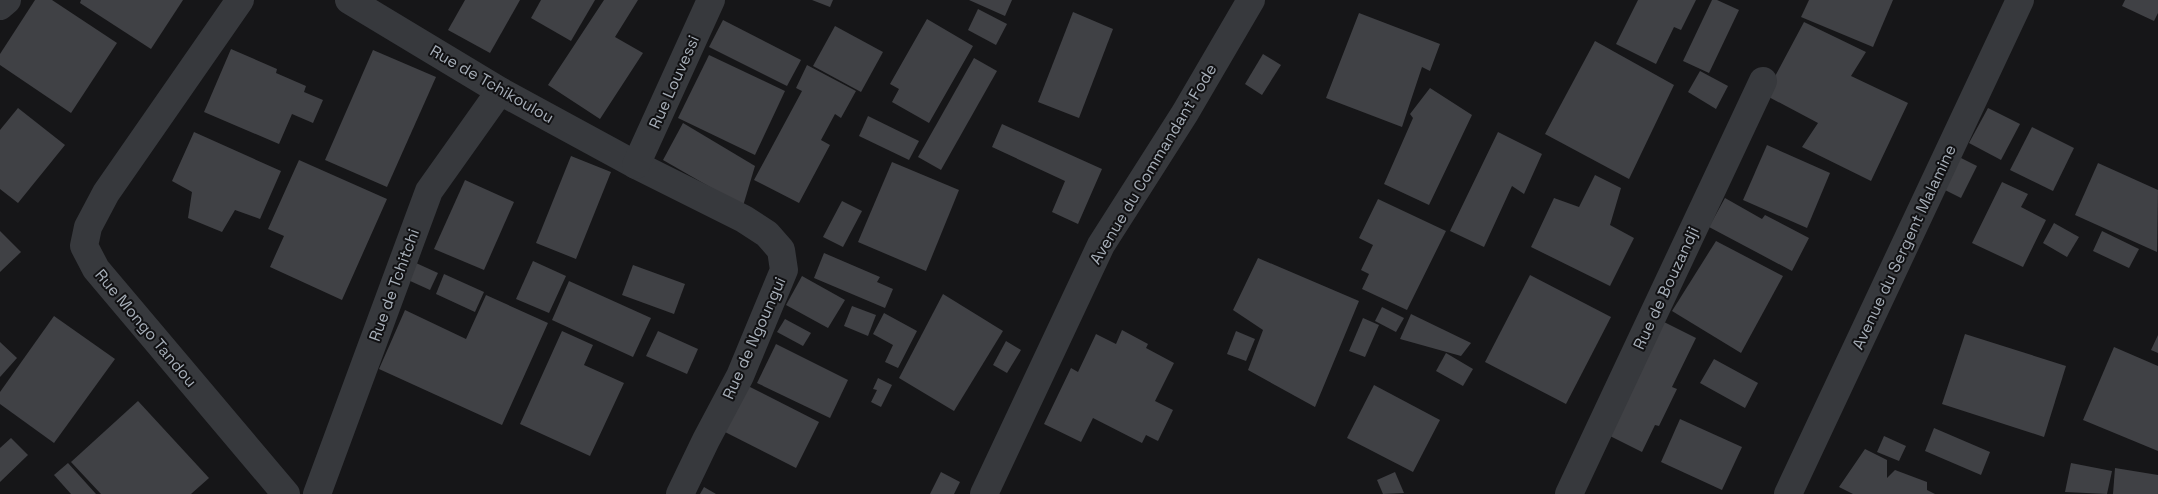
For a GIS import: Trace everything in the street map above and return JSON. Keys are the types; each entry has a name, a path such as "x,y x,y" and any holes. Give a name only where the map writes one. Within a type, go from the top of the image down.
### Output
{"street":[{"path":"0,6 7,0"},
{"name":"Rue Mongo Tandou","path":"240,0 106,192 88,227 84,246 96,269 286,494"},
{"name":"Rue de Tchikoulou","path":"349,0 500,91 636,165"},
{"name":"Rue Louvessi","path":"636,165 711,0"},
{"name":"Avenue du Commandant Fode","path":"984,494 1101,245 1184,113 1251,0"},
{"name":"Avenue du Sergent Malamine","path":"1788,494 2020,0"},
{"name":"Rue de Bouzandji","path":"1569,494 1763,81"},
{"name":"Rue de Tchitchi","path":"317,494 429,191 500,91"},
{"name":"Rue de Ngoungui","path":"636,165 744,219 767,234 781,250 784,270 740,376 680,494"}],"building":[{"path":"35,0 52,0 117,43 71,113 0,65 0,54"},
{"path":"81,0 183,0 151,49 80,3"},
{"path":"465,0 520,0 490,53 448,30"},
{"path":"541,0 595,0 571,41 531,18"},
{"path":"604,0 638,0 615,37 643,53 600,119 548,85"},
{"path":"812,0 833,0 830,7"},
{"path":"969,0 1012,0 1005,16"},
{"path":"1638,0 1696,0 1681,30 1674,27 1656,64 1616,44"},
{"path":"1712,0 1717,0 1739,10 1709,73 1683,61"},
{"path":"1809,0 1893,0 1873,47 1801,17"},
{"path":"2125,0 2158,0 2158,13 2154,21 2122,6"},
{"path":"978,9 1007,24 996,45 968,30"},
{"path":"1073,12 1113,29 1079,118 1038,102"},
{"path":"1359,13 1440,44 1430,71 1422,67 1402,127 1326,98"},
{"path":"927,19 973,46 929,123 892,102 899,89 890,84"},
{"path":"723,20 801,60 787,86 709,47"},
{"path":"1804,22 1866,52 1851,76 1908,103 1871,181 1802,147 1818,123 1765,95"},
{"path":"835,26 883,52 861,92 813,66"},
{"path":"1595,41 1674,85 1629,179 1545,134"},
{"path":"231,49 277,69 276,73 306,86 304,92 323,100 313,123 292,114 279,144 204,112"},
{"path":"373,50 436,77 387,187 325,160"},
{"path":"1263,54 1281,65 1262,95 1245,84"},
{"path":"709,55 785,91 755,155 678,118"},
{"path":"974,58 997,71 941,170 918,157"},
{"path":"807,65 856,91 841,118 835,114 821,140 830,145 799,203 754,180 802,91 796,88"},
{"path":"1700,71 1728,86 1716,109 1688,92"},
{"path":"1430,88 1472,115 1429,205 1384,184 1413,118 1410,114"},
{"path":"18,108 65,145 18,203 0,189 0,130"},
{"path":"1988,108 2020,124 2001,160 1969,143"},
{"path":"868,116 919,141 909,160 859,136"},
{"path":"683,123 755,166 743,206 663,160"},
{"path":"1002,124 1102,169 1078,224 1052,212 1065,181 992,147"},
{"path":"2032,127 2074,148 2053,191 2010,170"},
{"path":"194,132 281,171 260,219 235,210 222,232 188,218 192,192 172,181"},
{"path":"1498,132 1542,154 1524,194 1512,186 1484,247 1450,231"},
{"path":"1767,145 1830,173 1807,228 1743,200"},
{"path":"571,156 611,172 576,259 536,243"},
{"path":"1959,157 1977,166 1961,198 1943,189"},
{"path":"299,160 387,199 342,300 270,267 284,236 268,229"},
{"path":"892,162 959,190 926,271 858,242"},
{"path":"2098,163 2158,190 2157,252 2075,215"},
{"path":"1595,175 1621,188 1610,225 1634,238 1610,286 1531,247 1554,198 1579,207"},
{"path":"465,180 514,202 484,270 434,249"},
{"path":"2002,182 2028,194 2021,207 2046,220 2023,267 1972,243"},
{"path":"1725,198 1762,219 1765,215 1809,238 1792,271 1709,227"},
{"path":"1378,199 1446,231 1407,310 1362,289 1369,274 1361,270 1373,245 1359,238"},
{"path":"842,201 862,211 843,247 823,237"},
{"path":"2054,223 2079,237 2067,257 2043,243"},
{"path":"0,231 21,252 0,272"},
{"path":"2102,231 2139,249 2129,268 2093,251"},
{"path":"1716,241 1783,276 1741,353 1672,311"},
{"path":"824,253 880,277 877,282 893,289 885,308 814,278"},
{"path":"1258,258 1359,301 1315,407 1248,370 1263,330 1233,310"},
{"path":"533,261 566,276 549,313 516,299"},
{"path":"416,263 438,273 430,290 408,280"},
{"path":"633,265 685,284 674,314 622,295"},
{"path":"444,274 484,292 475,312 436,294"},
{"path":"1530,275 1611,317 1566,404 1485,362"},
{"path":"802,276 845,300 828,328 786,305"},
{"path":"569,281 651,318 633,357 552,320"},
{"path":"943,294 1003,331 954,411 899,378"},
{"path":"486,295 548,323 502,425 379,369 405,310 466,339"},
{"path":"852,306 876,315 868,336 844,326"},
{"path":"1382,307 1404,318 1396,332 1375,321"},
{"path":"884,313 917,331 898,368 885,362 893,345 873,334"},
{"path":"1411,314 1471,343 1461,356 1400,339"},
{"path":"54,316 115,359 54,443 0,404 0,392"},
{"path":"1363,318 1379,325 1365,357 1349,351"},
{"path":"785,319 811,333 803,346 777,332"},
{"path":"1660,320 1696,338 1672,387 1677,389 1659,426 1655,425 1642,452 1606,434"},
{"path":"1122,330 1148,344 1146,348 1174,363 1155,401 1173,410 1158,441 1146,435 1142,443 1093,418 1081,442 1044,424 1071,368 1078,372 1096,334 1116,344"},
{"path":"562,331 593,345 584,365 624,383 590,456 520,424"},
{"path":"658,331 698,349 687,374 646,356"},
{"path":"1236,331 1255,339 1246,361 1227,354"},
{"path":"1965,334 2066,366 2044,437 1942,404"},
{"path":"2158,335 2158,353 2151,350"},
{"path":"1006,341 1021,350 1007,373 993,365"},
{"path":"0,342 17,358 0,377"},
{"path":"776,344 848,380 830,418 757,383"},
{"path":"2114,347 2158,366 2158,451 2083,420"},
{"path":"1446,353 1473,369 1463,386 1436,371"},
{"path":"1714,359 1758,383 1745,408 1700,383"},
{"path":"878,378 892,385 881,407 871,402 877,390 873,389"},
{"path":"1374,385 1440,420 1413,472 1347,438"},
{"path":"748,386 819,422 796,468 725,432"},
{"path":"138,401 209,478 191,494 101,494 71,462"},
{"path":"1680,419 1742,447 1722,490 1661,462"},
{"path":"1934,428 1990,452 1981,475 1925,451"},
{"path":"1884,436 1906,446 1899,461 1877,452"},
{"path":"11,438 28,455 0,482 0,448"},
{"path":"1865,449 1887,460 1887,478 1895,470 1927,482 1927,490 1935,494 1853,494 1839,487"},
{"path":"68,463 96,494 71,494 54,475"},
{"path":"2071,463 2112,471 2107,494 2065,492"},
{"path":"2115,468 2158,475 2158,494 2113,494"},
{"path":"941,472 960,482 954,494 930,494"},
{"path":"1395,472 1404,493 1383,494 1377,480"},
{"path":"704,487 716,494 700,494"}]}
